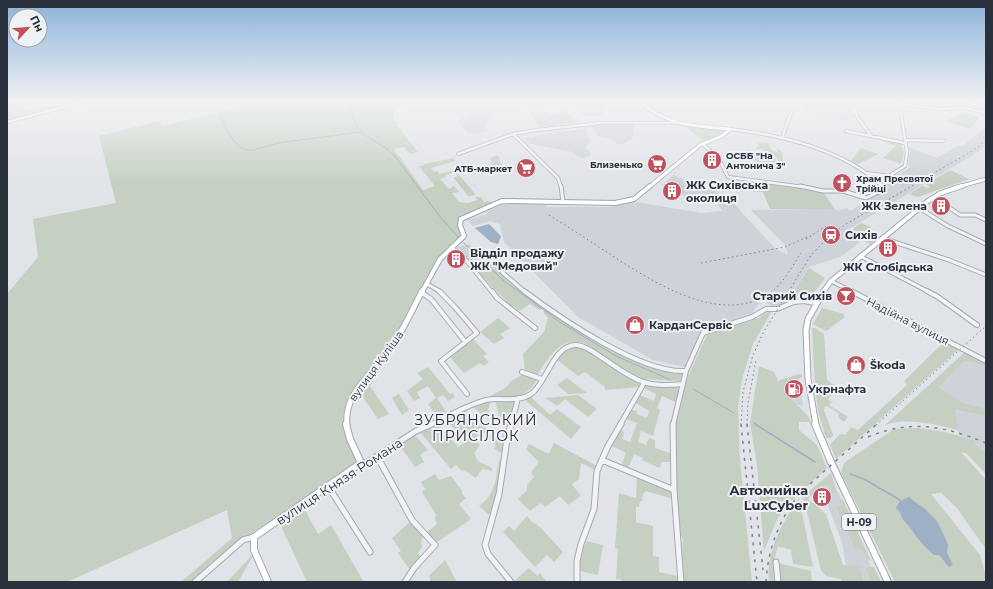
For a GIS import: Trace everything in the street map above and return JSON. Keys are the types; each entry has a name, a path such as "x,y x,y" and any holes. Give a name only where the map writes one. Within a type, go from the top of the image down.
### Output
{"main road":[{"path":"725,128 730,129"},
{"path":"563,202 615,202 634,199 703,144 722,136 730,129"},
{"path":"816,303 830,281 934,197 953,188 986,179"},
{"name":"вулиця Куліша","path":"361,463 352,445 347,430 345,418 346,407 351,398 393,346 440,259 464,236 460,225 462,219 506,200 563,202"},
{"name":"Н-09","path":"816,303 808,319 806,330 807,366 814,418 830,462 888,582"},
{"name":"вулиця Князя Романа","path":"254,537 361,463"},
{"path":"254,537 254,550 268,582"}],"street":[{"path":"458,154 513,134 551,128"},
{"path":"782,138 785,128"},
{"path":"866,128 872,137"},
{"path":"865,173 889,176 905,166 907,159 904,128"},
{"path":"703,144 717,157 728,177 797,185 823,191 841,191 866,198 885,189 865,173 821,151 782,138 730,129"},
{"path":"846,131 872,137 905,141 944,141"},
{"path":"513,134 558,178 563,202"},
{"path":"981,180 986,183"},
{"path":"934,197 960,215 975,215 986,220"},
{"path":"919,208 948,226 986,244"},
{"path":"882,238 949,260 986,275"},
{"path":"451,247 465,259 497,298 535,328"},
{"path":"860,256 937,297 977,325"},
{"path":"493,260 497,268 506,278 571,323 618,350 653,366 676,372 686,371"},
{"name":"Надійна вулиця","path":"830,281 986,361"},
{"path":"427,284 438,289 477,333 441,361 467,394"},
{"path":"422,294 425,294 430,298 463,339"},
{"path":"681,582 674,490 673,422 686,371 703,333 752,317 766,309 777,309 794,302 803,301 816,303"},
{"path":"511,582 488,554 485,545 491,518 499,494 507,439 518,398 530,395 536,390 554,359 562,351 573,345 578,345 591,351 619,371 644,383 659,385 682,384"},
{"path":"522,372 542,379"},
{"path":"577,582 577,561 581,544 594,509 597,471 608,446 644,383"},
{"name":"вулиця Князя Романа","path":"361,463 368,462 416,431 477,403 487,400 518,398"},
{"path":"377,456 412,520 435,545 419,564 408,574 405,582"},
{"path":"602,460 674,490"},
{"path":"328,486 370,552"},
{"name":"вулиця Князя Романа","path":"195,582 243,540 254,537"},
{"path":"776,562 778,582"}],"shaded area":[{"path":"464,128 485,128 485,131 475,134 467,132"},
{"path":"592,128 633,128 634,135 632,138 622,145 618,144 612,139 597,136"},
{"path":"986,128 986,145 978,152 844,232 861,241 842,256 809,267 785,303 774,307 766,303 763,296 751,316 703,332 685,367 653,360 578,317 504,242 500,224 490,221 473,226 467,220 487,214 486,212 501,205 509,204 546,204 546,207 610,207 615,204 635,202 633,206 636,202 701,213 722,211 717,204 733,202 776,249 788,255 785,245 751,210 835,209 838,211 847,208 850,211 889,188 880,182 881,180 897,175 909,168 909,147 937,158 958,146 966,145 966,143"},
{"path":"585,129 590,141 585,148 591,153 590,156 583,158 578,157 572,152 531,144 525,138 558,132"},
{"path":"673,175 720,193 688,199 666,182"},
{"path":"469,244 488,263 475,268 455,248"},
{"path":"969,361 986,367 986,408 963,403 939,387 963,362"},
{"path":"786,380 800,383 803,406 788,403"},
{"path":"954,410 986,416 986,453 978,447 974,440 959,435"},
{"path":"828,485 837,492 838,491 843,506 835,507 843,520 854,547 863,550 868,560 871,567 865,570 871,582 864,582 859,567 846,565 842,542 827,503 818,502 811,494 816,488"}],"green space":[{"path":"129,128 400,128 418,152 410,154 404,147 394,149 423,190 435,186 419,166 454,158 455,161 431,168 434,172 437,171 440,174 455,170 476,195 468,196 454,178 457,176 455,173 445,175 446,177 440,179 449,189 454,186 459,192 452,193 459,202 468,203 478,200 475,197 481,197 484,202 488,201 493,203 460,219 458,222 462,236 441,257 391,345 347,402 344,410 343,425 347,440 357,461 356,464 251,534 241,538 193,582 181,582 232,538 227,510 67,582 7,582 7,294 38,257 33,219 116,203 99,136"},
{"path":"688,128 722,129 726,132 720,135 703,141"},
{"path":"878,139 901,143 904,153 901,164 883,158 896,146"},
{"path":"758,143 768,143 773,151 778,152 776,148 781,151 784,163 780,163 774,155 770,152 765,152 767,156 774,156 778,167 773,168 759,164 758,161 748,160 745,157 752,157 752,154 747,153 746,150 759,154 763,152 762,149 755,149 759,146"},
{"path":"861,148 878,154 855,166 849,163"},
{"path":"497,155 500,158 500,162 507,169 504,171 498,170 497,173 493,170 495,167 490,167 488,164 492,163 490,158"},
{"path":"950,170 969,179 918,197 909,194 922,186 928,188 930,187 926,184"},
{"path":"751,180 823,192 835,209 770,209 763,192 749,191 747,186 754,186"},
{"path":"861,223 871,227 867,231 879,237 870,244 848,233"},
{"path":"478,253 490,260 502,275 543,307 539,310 530,304 520,311 513,306 512,307 475,269 488,263"},
{"path":"809,268 825,278 813,293 806,297 796,299 791,295"},
{"path":"822,308 844,314 845,317 826,331 813,324"},
{"path":"547,309 627,355 656,368 681,373 682,375 680,381 643,379 622,368 586,344 577,342 570,342 557,349 547,360 538,374 536,375 525,371 523,354 544,332 548,318 543,312"},
{"path":"880,309 959,349 836,459 830,445 840,434 845,435 851,427 858,430 907,385 904,381 942,344 882,313"},
{"path":"769,311 772,311 753,344 742,379 738,408 740,460 752,582 684,582 682,550 683,540 679,524 674,425 685,383 707,335 755,318 757,319"},
{"path":"498,318 510,328 500,334 504,338 494,344 480,332"},
{"path":"812,328 815,328 824,334 827,380 838,387 828,399 832,402 829,405 848,417 844,422 839,418 838,413 827,406 825,407 824,410 833,435 831,438 826,438 818,411 815,387"},
{"path":"472,338 487,354 483,356 489,362 484,366 480,363 464,373 449,356"},
{"path":"575,346 594,354 622,374 639,383 640,386 605,390 605,387 585,372 578,376 556,359 567,349"},
{"path":"965,352 986,363 986,367 969,361 963,362 939,387 963,403 986,408 986,416 955,410 958,430 921,422 901,422 884,426"},
{"path":"759,366 774,372 778,381 799,374 802,375 802,377 790,384 792,400 808,416 813,427 809,422 799,422 799,430 817,445 827,468 788,504 777,519 764,551 757,465 750,423"},
{"path":"428,367 450,394 452,393 455,397 448,401 443,395 437,398 447,413 438,418 428,404 436,398 428,386 417,392 420,398 414,401 407,391 423,379 417,373"},
{"path":"523,374 537,379 528,391 516,396 487,399 503,389 510,382"},
{"path":"567,378 587,393 568,394 557,385"},
{"path":"371,379 374,380 370,386 389,414 378,419 360,393"},
{"path":"648,385 676,387 680,389 675,404 675,402 662,396 657,408 660,410 653,436 641,431 638,442 646,445 649,438 655,440 655,448 670,453 670,446 672,465 670,467 670,462 661,462 659,468 642,460 643,458 634,454 628,469 621,466 626,453 612,446 621,429 624,433 622,439 630,442 637,423 626,419 632,410 637,411 637,414 647,418 649,411 636,403 640,395 654,401 656,394 644,388 643,389 645,386"},
{"path":"399,394 409,410 402,415 392,398"},
{"path":"578,395 597,409 588,417 565,399 557,406 546,398"},
{"path":"530,396 550,415 557,409 581,427 571,439 525,400"},
{"path":"491,401 488,410 490,414 488,415 487,413 482,415 473,407"},
{"path":"495,401 515,401 509,425 502,425"},
{"path":"466,410 473,422 495,432 496,439 502,439 504,429 508,428 503,452 499,452 494,448 496,445 483,432 474,439 480,445 474,453 478,461 492,468 492,471 482,469 476,478 464,470 462,471 456,465 451,469 420,432 429,427 435,433 437,431 432,426 437,423 458,447 466,442 446,419"},
{"path":"919,428 945,432 974,440 978,447 986,453 986,474 967,454 961,452 986,480 986,549 956,507 941,493 931,494 980,555 986,576 986,582 895,582 841,473 844,463 894,429"},
{"path":"414,434 428,450 420,455 424,462 415,467 400,446 400,444"},
{"path":"554,443 597,466 595,470 581,463 579,479 572,484 581,496 568,505 560,496 545,507 541,503 530,511 518,499 527,490 527,485 534,477 531,472 539,462 526,449 529,444 549,454"},
{"path":"501,458 503,458 497,495 489,515 479,506 492,492"},
{"path":"831,473 837,492 833,493 828,485 821,486 808,499 826,514 843,565 859,566 864,582 841,582 841,579 826,576 821,570 803,496"},
{"path":"435,474 439,480 451,476 466,498 459,504 471,519 437,542 426,533 437,524 435,518 436,515 422,492 425,489 421,482"},
{"path":"637,477 672,492 673,499 646,491 643,494 639,507 636,507 636,522 653,526 653,556 659,557 659,572 677,576 679,582 622,582 622,580 616,579 618,549 615,548 619,493 636,498"},
{"path":"799,498 813,567 793,564 791,550 778,546 773,563 774,582 769,582 770,559 776,538"},
{"path":"841,499 843,500 871,561 867,559 863,550 854,548 843,520 835,507 843,506 840,501"},
{"path":"304,508 318,534 331,525 363,581 362,582 307,582 280,524"},
{"path":"527,516 532,522 540,527 563,552 554,562 547,555 535,567 503,532 509,526 514,531"},
{"path":"411,521 424,534 421,542 422,547 418,553 423,559 410,570 398,553 401,551 392,538"},
{"path":"586,541 603,545 598,575 580,571 579,582 580,566"},
{"path":"253,554 238,582 227,582"},
{"path":"445,560 457,582 431,582 429,576"},
{"path":"778,563 811,571 812,582 780,582"},
{"path":"874,567 881,582 871,582 865,569"},
{"path":"529,568 537,576 540,573 547,582 513,582"}],"water":[{"path":"489,224 501,236 498,244 491,242 475,228"},
{"path":"909,497 924,508 937,521 948,544 947,553 953,565 949,567 939,555 934,555 904,521 900,512 896,508 900,501"}],"waterway":[{"path":"227,128 231,137 240,147 248,150 254,150 278,143 361,132"},
{"path":"358,128 394,155 441,218 458,237"},
{"path":"463,242 503,280 561,323 616,356 671,380"},
{"path":"693,389 734,413"},
{"path":"753,422 757,425"},
{"path":"755,424 815,462"},
{"path":"850,474 864,479 900,500"}],"railway":[{"path":"741,424 743,392 753,355 763,333 811,255 831,235 846,224 974,150 986,140"},
{"path":"549,215 641,274 683,295 704,302 726,305 747,303 767,295 782,282 801,253"},
{"path":"806,239 828,225"},
{"path":"701,263 785,247 809,236"},
{"path":"876,425 986,326"},
{"path":"747,424 748,403 756,360"},
{"path":"741,424 757,582"},
{"path":"747,424 763,570"},
{"path":"766,582 769,558 776,535 786,514 800,493 877,424"},
{"path":"868,437 883,431 898,428 927,427 956,432 986,443"}],"place":[{"name":"ОСББ \"На Антонича 3\"","path":"712,160"},
{"name":"Близенько","path":"657,164"},
{"name":"АТБ-маркет","path":"526,168"},
{"name":"Храм Пресвятої Трійці","path":"842,183"},
{"name":"ЖК Сихівська околиця","path":"672,191"},
{"name":"ЖК Зелена","path":"941,206"},
{"name":"Сихів","path":"831,235"},
{"name":"ЖК Слобідська","path":"888,248"},
{"name":"Відділ продажу ЖК \"Медовий\"","path":"456,259"},
{"name":"Старий Сихів","path":"846,296"},
{"name":"КарданСервіс","path":"635,325"},
{"name":"Škoda","path":"856,365"},
{"name":"Укрнафта","path":"794,389"},
{"name":"Автомийка LuxCyber","path":"822,497"}],"district":[{"name":"ЗУБРЯНСЬКИЙ ПРИСІЛОК","path":"476,428"}]}
